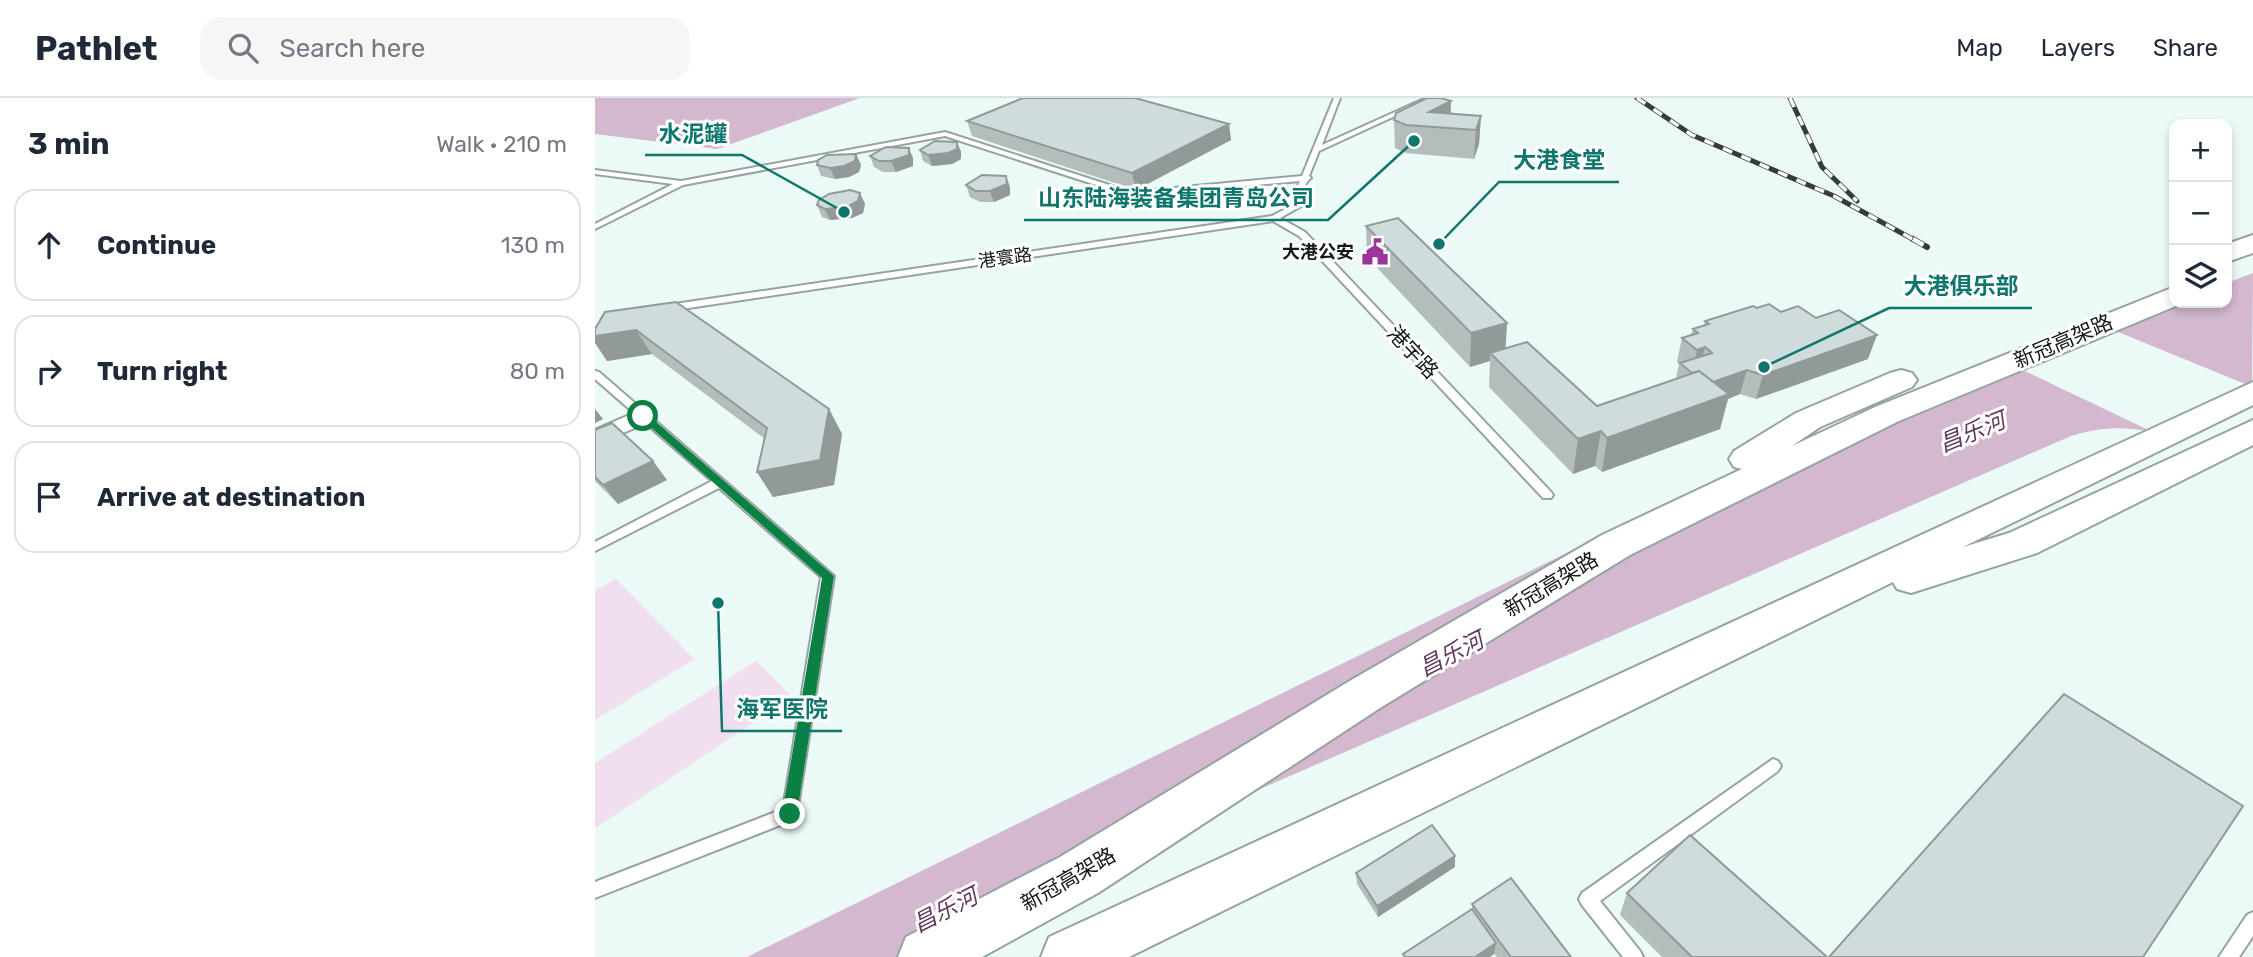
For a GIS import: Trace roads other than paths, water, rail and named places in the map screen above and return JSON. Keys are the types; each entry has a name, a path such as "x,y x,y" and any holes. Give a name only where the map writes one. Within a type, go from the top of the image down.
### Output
{"highway":[{"path":"2232,252 2253,243"},
{"path":"2232,274 2253,266"},
{"path":"1616,545 1808,420 1926,370 2169,277"},
{"name":"新冠高架路","path":"926,957 1079,875 1364,695 1616,545 1887,414 2169,298"},
{"path":"1069,957 2253,391"},
{"path":"1779,619 2023,544 2253,431"}],"street":[{"path":"595,438 643,416"}],"lane":[{"path":"1274,218 1299,205 1297,197 1307,178 1337,98"},
{"path":"1318,149 1431,98"},
{"path":"595,227 681,183 945,134 1130,194 1307,178"},
{"path":"595,172 681,183"},
{"name":"港寰路","path":"663,309 1274,218"},
{"name":"港宇路","path":"1274,218 1302,234 1547,495"},
{"path":"595,374 828,576 790,814 595,890"},
{"path":"595,547 720,482"},
{"path":"1634,957 1588,899 1773,766"},
{"path":"2228,957 2253,921"}],"water":[{"path":"595,98 860,98 717,149 595,134"},
{"path":"2253,273 2252,387 2113,330 2169,307 2232,308 2232,281"},
{"name":"昌乐河","path":"2021,369 2153,432 2112,428 2071,436 1260,789 943,957 747,957 1662,506"}],"railway":[{"path":"1637,98 1692,135 1834,196 1916,241"},
{"path":"1790,98 1822,167 1857,201"},
{"path":"1913,239 1927,247"}],"place":[{"name":"山东陆海装备集团青岛公司","path":"1414,141"},
{"name":"水泥罐","path":"844,212"},
{"name":"大港食堂","path":"1439,244"},
{"name":"大港公安","path":"1375,252"},
{"name":"大港俱乐部","path":"1764,367"},
{"name":"海军医院","path":"718,603"}]}
